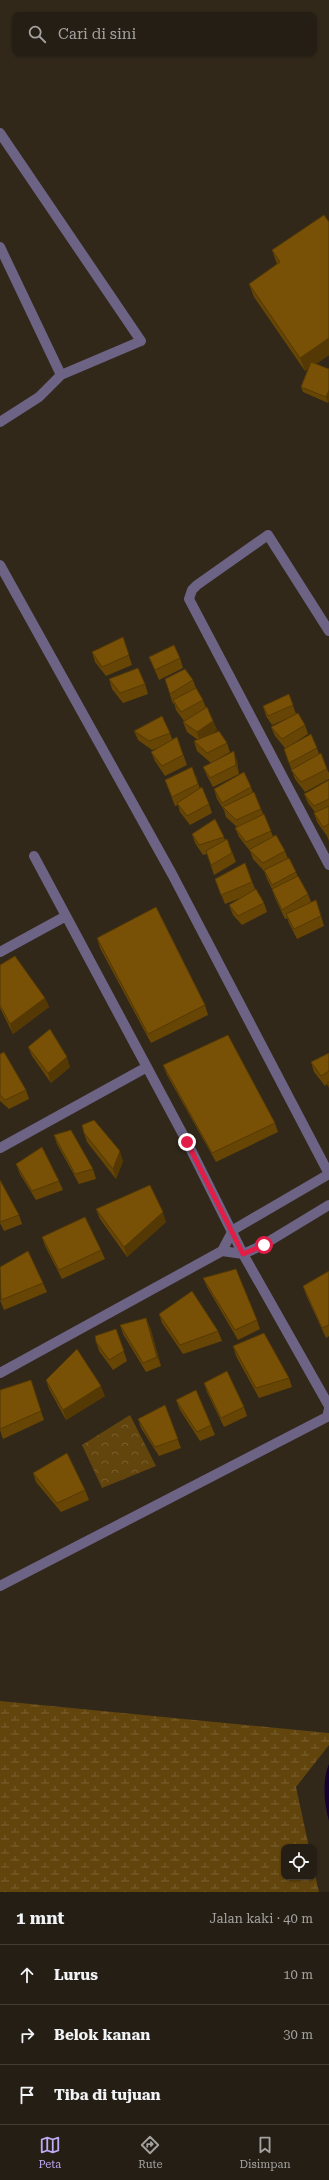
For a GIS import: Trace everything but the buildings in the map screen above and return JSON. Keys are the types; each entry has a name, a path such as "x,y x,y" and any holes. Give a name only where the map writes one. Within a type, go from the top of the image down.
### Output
{"street":[{"path":"0,133 141,341 61,375 39,397 0,422"},
{"path":"0,247 61,375"},
{"path":"329,631 268,535 197,585 192,590 189,599 329,865"},
{"path":"0,565 172,874 329,1174 233,1230 222,1250 0,1373"},
{"path":"0,1586 327,1417 329,1408 243,1254 233,1230 34,856"},
{"path":"0,952 66,916"},
{"path":"0,1148 147,1067"},
{"path":"222,1250 243,1254 264,1245 329,1205"}],"green space":[{"path":"130,1415 156,1466 102,1488 82,1445"},
{"path":"0,1701 329,1733 329,1745 296,1787 308,1844 281,1844 281,1880 316,1880 319,1892 0,1892"}],"shaded area":[{"path":"329,1764 329,1821 324,1792 325,1777"}],"route":[{"path":"187,1142 233,1230 243,1254 264,1245"}]}
